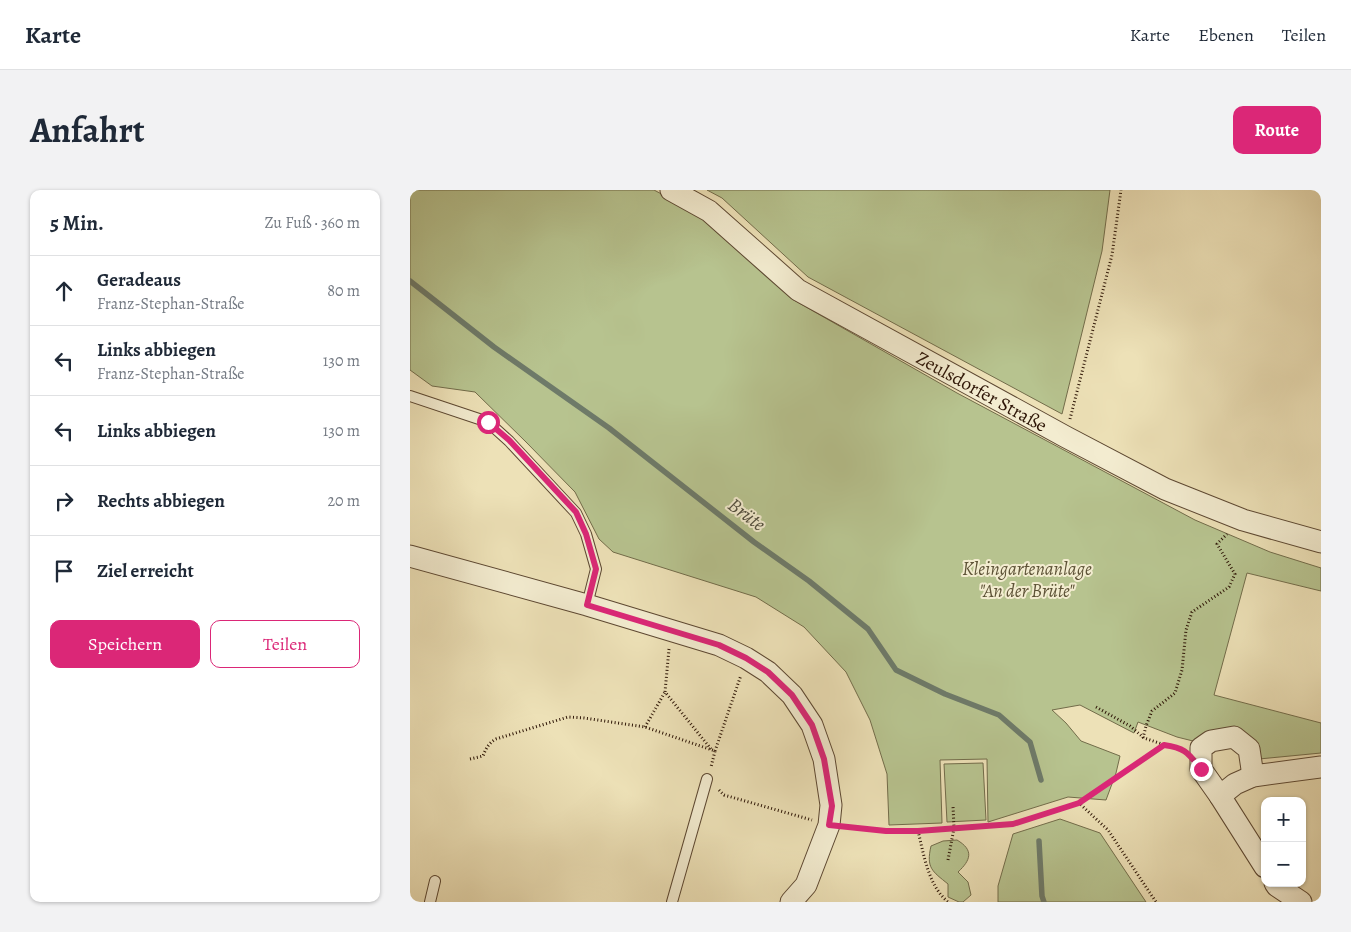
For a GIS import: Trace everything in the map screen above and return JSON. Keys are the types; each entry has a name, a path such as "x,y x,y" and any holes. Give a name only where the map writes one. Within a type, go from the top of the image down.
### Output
{"street":[{"name":"Zeulsdorfer Straße","path":"672,190 709,211 798,290 1066,437 1165,489 1243,520 1321,542"},
{"path":"410,556 587,605 719,645 746,658 768,672 792,695 812,725 824,759 832,806 829,825 806,885 791,902"},
{"path":"1253,776 1249,749 1234,737 1210,741 1201,748 1201,769 1261,861"},
{"path":"1220,796 1235,784 1253,776 1321,767"},
{"path":"1278,887 1301,902"}],"lane":[{"path":"410,396 488,422 509,440 576,512 586,534 596,569 587,605"},
{"path":"672,902 707,779"},
{"path":"430,902 435,881"}],"path":[{"path":"1066,437 1112,255 1121,190"},
{"path":"1143,738 1152,711 1175,693 1182,670 1186,630 1192,612 1229,587 1235,574 1216,544 1243,520"},
{"path":"645,727 665,692 671,630"},
{"path":"746,658 714,750 707,779 724,795 829,825 886,831 918,831 1013,824 1079,803 1164,745"},
{"path":"665,692 714,750"},
{"path":"1096,707 1130,726 1143,738 1177,747 1188,753 1201,769"},
{"path":"470,759 483,756 485,749 496,739 568,717 645,727 714,750"},
{"path":"1079,803 1108,830 1156,902"},
{"path":"948,860 954,828 953,806"},
{"path":"918,831 927,869 940,895 948,902"}],"green space":[{"name":"Kleingartenanlage \"An der Brüte\"","path":"410,190 654,190 706,218 792,299 957,393 1195,520 1270,552 1321,568 1321,591 1247,573 1214,695 1321,723 1321,753 1259,759 1236,731 1219,729 1193,741 1138,722 1134,733 1080,705 1052,710 1081,741 1120,756 1106,800 1068,797 988,822 987,759 940,760 942,823 889,825 887,774 870,720 846,672 804,627 756,597 613,552 599,539 575,492 475,392 432,386 410,370"},
{"path":"707,190 1110,190 1102,251 1062,414 808,277 722,198"},
{"path":"983,763 986,820 947,822 944,764"},
{"path":"1060,819 1100,833 1146,902 998,902 998,886 1013,834"},
{"path":"957,840 966,848 969,855 966,863 958,872 968,882 971,895 963,902 948,897 948,884 934,872 929,859 931,846 943,841"}],"waterway":[{"name":"Brüte","path":"410,281 494,347 609,428 754,542 809,581 868,629 896,670 945,694 999,715 1030,742 1041,780"},
{"name":"Brüte","path":"1039,841 1042,896 1044,902"}],"route":[{"path":"488,422 509,440 576,512 586,534 596,569 587,605 719,645 746,658 768,672 792,695 812,725 824,759 832,806 829,825 886,831 918,831 1013,824 1079,803 1164,745 1177,747 1188,753 1201,769"}]}
